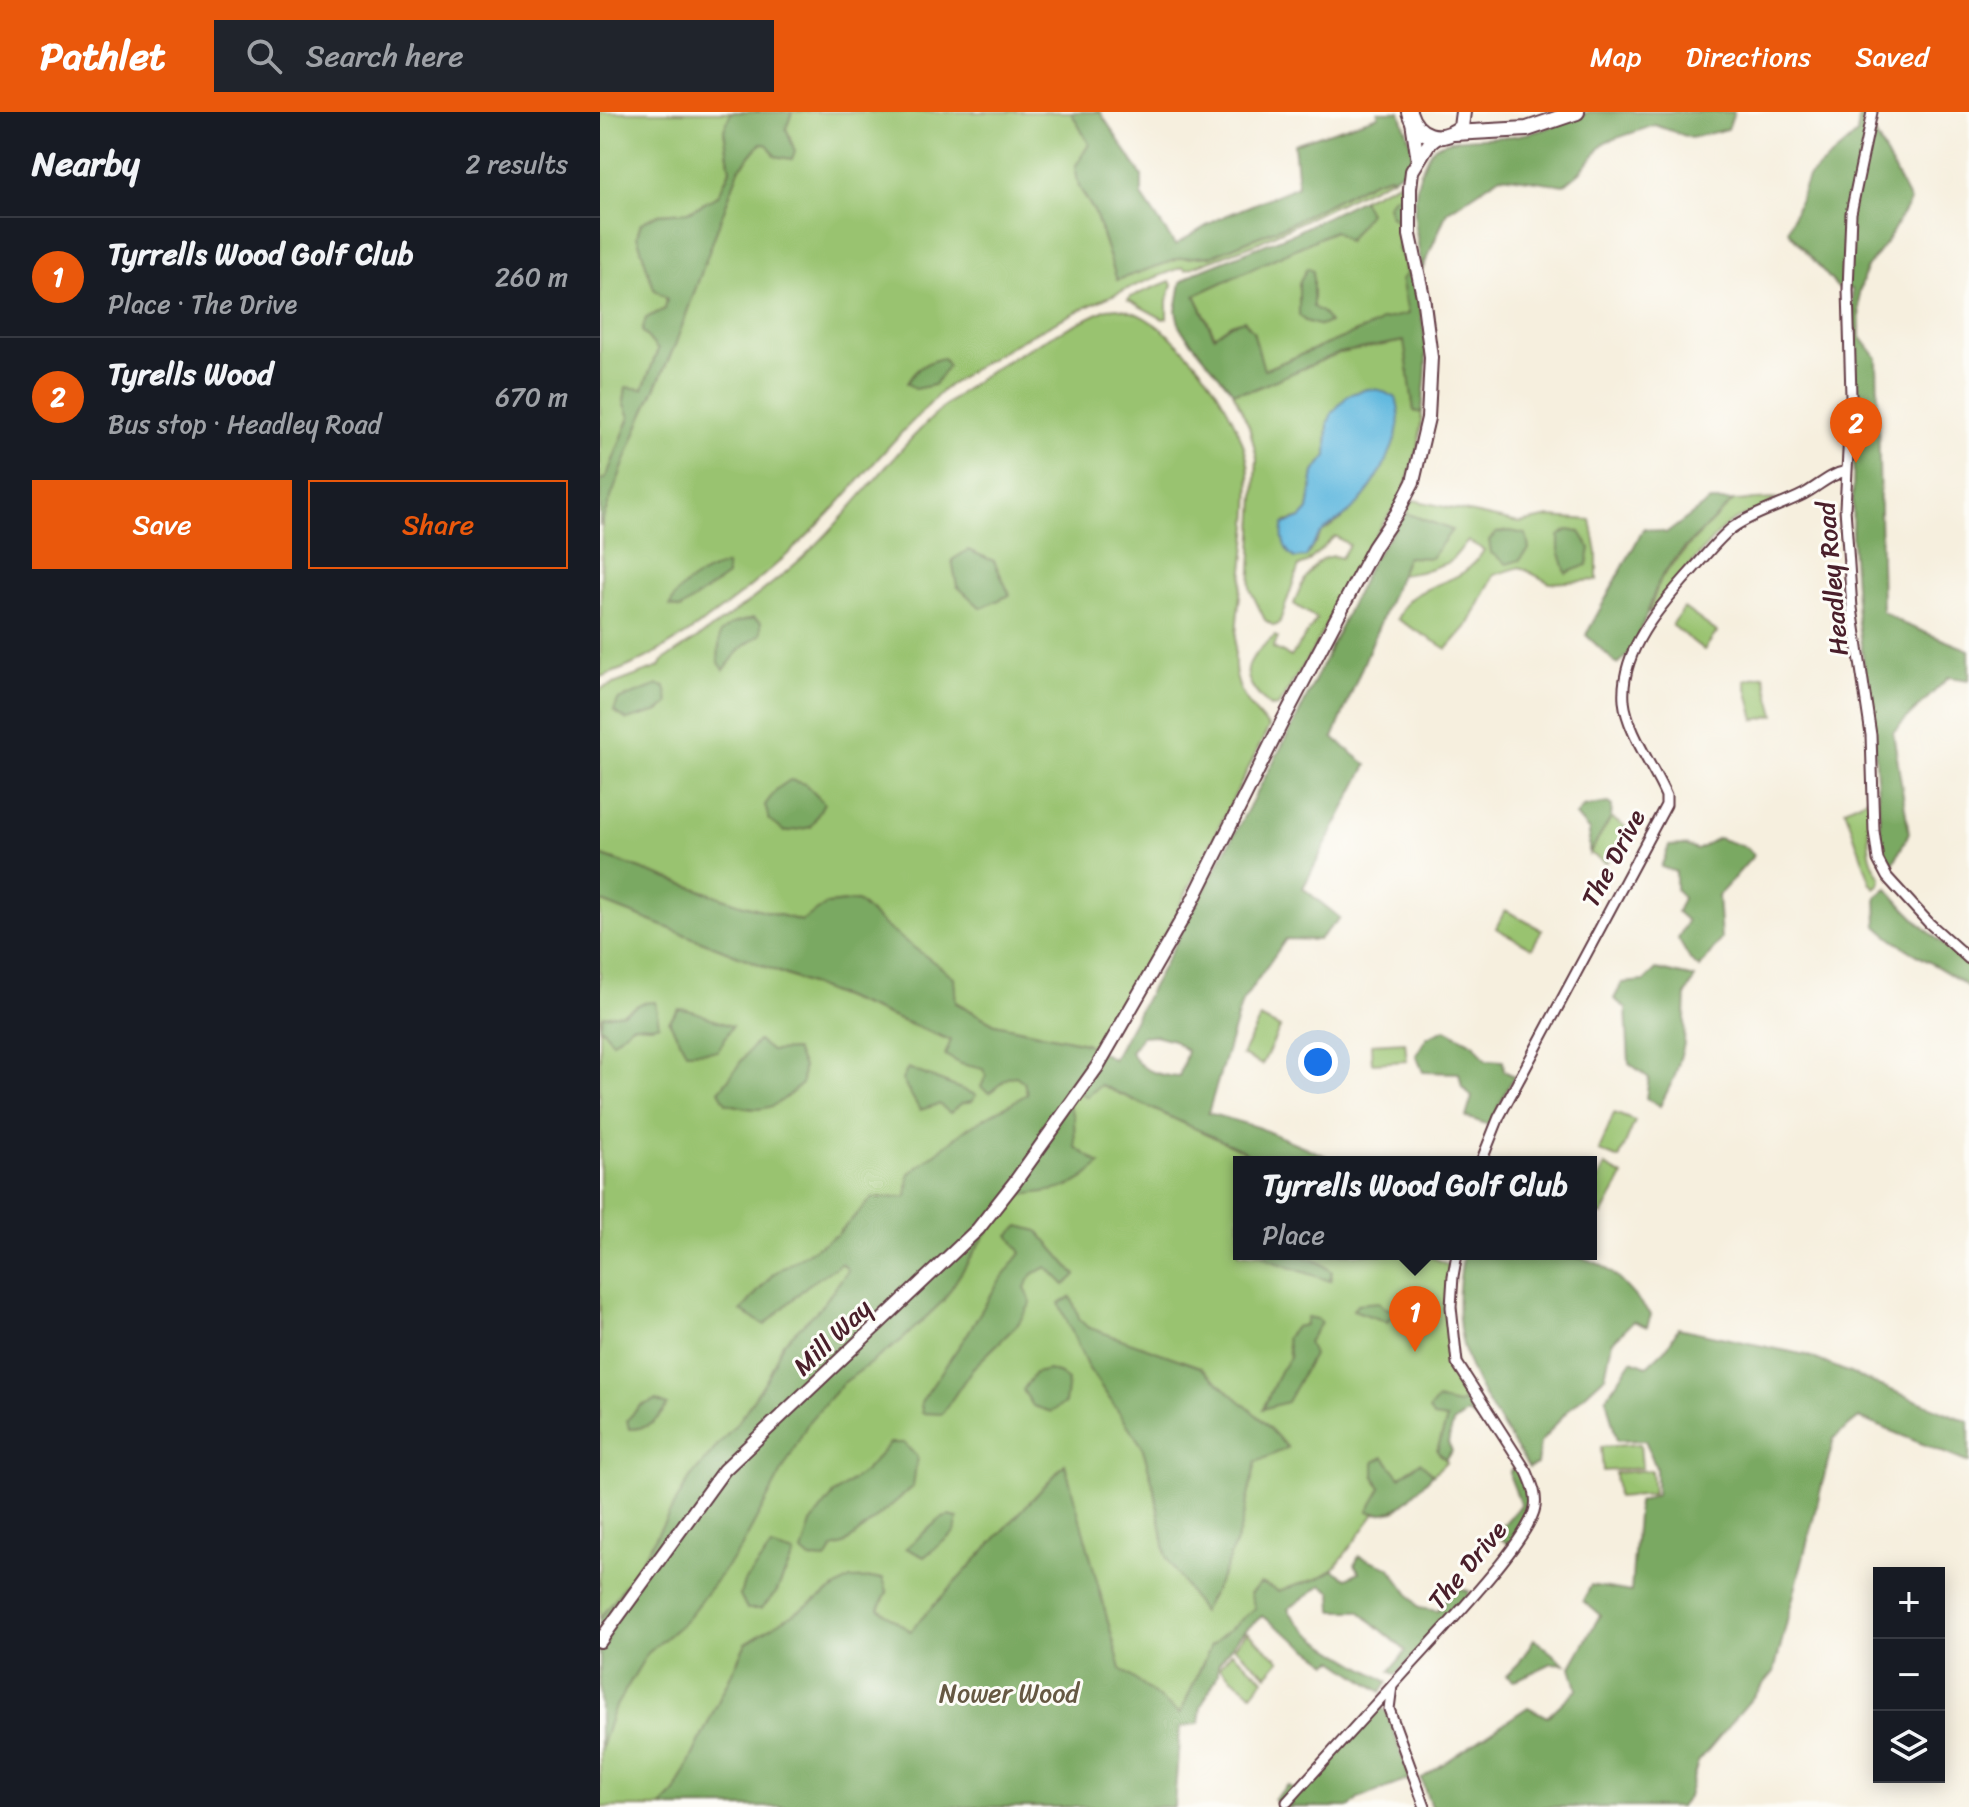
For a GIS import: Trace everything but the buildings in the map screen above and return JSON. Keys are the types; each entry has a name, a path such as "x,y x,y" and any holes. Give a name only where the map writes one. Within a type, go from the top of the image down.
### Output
{"highway":[{"path":"1464,112 1470,119 1494,131"},
{"path":"1454,133 1461,127 1464,112"},
{"path":"1410,117 1418,130 1427,136 1438,137 1454,133 1527,129 1577,112"}],"main road":[{"path":"1410,117 1418,161"},
{"path":"1418,161 1428,145 1438,137"},
{"name":"Mill Way","path":"600,1641 724,1470 978,1229 1097,1067 1192,902 1374,547 1413,482 1423,444 1431,391 1429,333 1410,235 1410,188 1412,171 1418,161"}],"street":[{"name":"Headley Road","path":"1872,112 1851,213 1848,290 1851,396 1846,554 1871,735 1874,831 1878,860 1887,877 1929,923 1969,959"},
{"name":"The Drive","path":"1483,1156 1499,1117 1666,805 1666,796 1632,727 1624,703 1631,659 1645,630 1671,594 1730,530 1810,491 1835,473 1847,471"},
{"name":"The Drive","path":"1287,1802 1520,1540 1535,1509 1535,1489 1527,1472 1457,1363 1451,1307 1456,1260"},
{"path":"1392,1686 1389,1709 1425,1807"}],"green space":[{"path":"600,112 731,112 724,130 730,170 718,196 688,212 658,214 637,236 654,289 667,298 666,309 643,331 658,349 643,390 626,388 624,401 630,417 606,478 600,481"},
{"path":"731,112 792,112 786,129 795,151 792,159 775,156 768,145 761,143 739,169 675,345 642,417 600,526 600,481 606,478 630,417 624,401 626,387 643,389 658,350 642,331 646,318 665,309 667,299 654,289 637,236 641,223 658,214 688,212 718,196 730,170 724,130"},
{"path":"792,112 1071,112 1090,144 1076,167 1079,187 1095,213 1117,280 1181,258 1211,256 1289,224 1373,181 1392,178 1257,243 1185,270 1183,267 1093,304 1034,333 978,366 940,392 831,511 738,596 667,646 600,677 602,519 642,417 675,345 739,169 761,143 768,145 791,138 786,129"},
{"path":"1071,112 1100,112 1142,176 1142,196 1175,245 1218,219 1298,186 1294,144 1378,116 1378,112 1400,112 1412,157 1409,164 1392,178 1373,181 1289,224 1211,256 1181,258 1117,280 1095,213 1079,187 1075,167 1089,144"},
{"path":"1588,112 1734,112 1728,129 1691,138 1655,125 1605,142 1580,172 1564,185 1501,176 1447,212 1422,270 1415,202 1420,175 1432,149 1460,140 1528,133"},
{"path":"1860,112 1869,112 1863,132 1875,134 1910,201 1887,241 1866,269 1859,293 1860,336 1877,358 1882,611 1904,624 1969,650 1969,680 1949,677 1893,732 1909,833 1890,870 1882,858 1874,731 1857,617 1852,541 1855,395 1852,289 1838,288 1788,231 1808,177 1857,134"},
{"path":"1400,181 1404,225 1420,311 1379,323 1263,370 1253,331 1231,324 1215,336 1195,295 1334,231 1348,241 1368,213 1362,199"},
{"path":"1395,196 1402,196 1425,337 1422,413 1414,411 1404,341 1339,353 1252,390 1233,392 1180,328 1176,311 1181,282 1198,271 1294,233 1362,199 1369,213 1347,241 1334,231 1195,295 1214,336 1231,324 1244,320 1253,331 1264,370 1380,320 1408,314 1401,279 1406,275 1404,259 1397,249 1399,224 1389,214 1388,203"},
{"path":"1307,268 1313,271 1313,307 1323,313 1329,322 1321,326 1305,321 1299,315 1299,283"},
{"path":"1170,281 1167,318 1163,319 1128,300 1130,297"},
{"path":"1117,308 1146,319 1187,353 1216,390 1240,435 1248,464 1249,501 1235,669 1243,695 1269,727 1169,927 1099,1051 1085,1043 995,1024 956,1002 886,927 857,901 827,904 802,921 740,904 600,855 600,689 659,667 662,661 762,592 817,544 939,411 976,381 1050,337 1107,309"},
{"path":"1405,341 1414,411 1422,413 1419,443 1403,494 1366,549 1313,650 1278,706 1270,707 1248,678 1250,662 1275,636 1278,638 1273,648 1291,657 1317,619 1294,604 1300,588 1317,563 1332,556 1341,558 1349,545 1335,536 1307,563 1299,566 1279,624 1274,626 1265,620 1250,589 1257,458 1249,426 1233,392 1252,390 1339,353","holes":["1367,389 1397,430 1382,469 1369,490 1342,519 1322,532 1306,557 1286,522 1301,518 1308,510 1314,472 1327,456 1328,423 1348,395"]},
{"path":"943,358 948,366 934,385 915,389 907,383 922,366"},
{"path":"1776,499 1727,525 1648,614 1661,578 1733,501"},
{"path":"1413,500 1519,523 1550,517 1591,520 1597,553 1597,580 1550,583 1520,567 1494,575 1469,624 1447,649 1397,619 1411,598 1459,575 1484,550 1468,541 1450,562 1400,575 1407,557 1451,530 1406,513"},
{"path":"1710,501 1733,501 1668,567 1656,587 1638,637 1617,664 1586,635 1644,528 1667,533"},
{"path":"1406,513 1452,530 1431,558 1407,557 1333,738 1367,765 1303,888 1340,918 1318,940 1286,939 1242,1002 1208,1113 1257,1127 1326,1156 1250,1156 1101,1085 1086,1097 1076,1090 1067,1102 1074,1116 1075,1147 1100,1164 1072,1185 1054,1191 1019,1195 988,1231 943,1301 902,1340 842,1384 809,1421 741,1548 685,1621 647,1654 613,1711 600,1751 600,1619 638,1567 690,1478 739,1421 768,1377 783,1343 820,1308 848,1270 842,1263 808,1285 765,1325 741,1311 773,1274 838,1234 872,1198 907,1197 909,1174 969,1127 1027,1094 1024,1082 1016,1076 1009,1077 989,1093 981,1087 986,1076 983,1069 961,1064 945,1055 951,1040 600,901 600,855 740,904 801,921 827,904 857,901 886,927 954,977 956,1003 995,1024 1085,1043 1113,1059 1297,718 1372,560","holes":["1154,1035 1173,1040 1187,1051 1179,1077 1150,1071 1131,1052 1142,1036"]},
{"path":"1568,530 1580,532 1590,548 1587,565 1566,573 1559,550 1559,536"},
{"path":"1510,531 1526,534 1529,549 1520,560 1507,564 1491,553 1489,540 1496,533"},
{"path":"968,550 994,561 1010,595 981,608 957,586 952,560"},
{"path":"726,565 727,576 680,609 670,606 679,591 693,580"},
{"path":"1684,608 1717,632 1704,650 1672,625"},
{"path":"753,618 761,622 761,634 740,649 724,670 718,661 720,633 732,624"},
{"path":"1764,675 1775,715 1755,720 1745,680"},
{"path":"658,685 665,687 669,703 659,711 627,720 614,711 618,700"},
{"path":"790,780 805,784 824,803 811,827 785,832 769,820 765,805 777,789"},
{"path":"1870,797 1869,849 1881,877 1880,884 1875,888 1845,809"},
{"path":"1608,803 1612,806 1611,818 1589,854 1589,831 1576,816 1583,807"},
{"path":"1611,818 1627,828 1606,863 1590,853"},
{"path":"1718,838 1748,848 1754,855 1718,896 1721,939 1700,968 1691,961 1678,939 1687,921 1677,912 1683,898 1676,889 1676,872 1661,867 1669,846 1686,845 1697,850"},
{"path":"1887,888 1926,929 1969,965 1969,988 1877,926 1876,897"},
{"path":"600,901 1075,1090 1101,1085 1242,1150 1250,1156 1233,1156 1233,1260 1438,1260 1449,1265 1447,1298 1456,1372 1469,1397 1450,1412 1437,1450 1447,1461 1395,1511 1375,1514 1333,1570 1317,1579 1278,1591 1211,1645 1181,1714 1121,1670 1064,1465 910,1632 879,1609 887,1592 746,1643 675,1793 661,1807 600,1807"},
{"path":"1505,910 1542,930 1532,948 1496,928"},
{"path":"1656,969 1695,978 1686,994 1684,1044 1675,1076 1660,1106 1646,1098 1649,1078 1629,1063 1626,1008 1614,999 1622,983 1644,981"},
{"path":"655,1002 659,1024 632,1025 613,1042 600,1026 603,1016 623,1013 642,1003"},
{"path":"679,1009 732,1026 718,1051 686,1052 669,1021"},
{"path":"1260,1018 1280,1028 1262,1065 1242,1055"},
{"path":"1445,1029 1474,1044 1486,1060 1503,1061 1504,1071 1514,1076 1489,1125 1466,1117 1472,1097 1462,1087 1459,1073 1423,1072 1416,1055 1427,1037"},
{"path":"758,1041 771,1051 795,1050 803,1067 802,1084 775,1104 760,1109 726,1103 719,1091"},
{"path":"1405,1042 1407,1061 1372,1063 1371,1044"},
{"path":"908,1068 976,1095 972,1101 962,1103 950,1113 939,1104 920,1110 902,1080"},
{"path":"1614,1113 1635,1121 1619,1159 1599,1151"},
{"path":"1605,1166 1623,1176 1602,1215 1597,1212 1597,1181"},
{"path":"1019,1226 1038,1231 1076,1275 1065,1285 1047,1267 1033,1274 1025,1287 1031,1303 1018,1324 973,1368 942,1414 922,1413 921,1402 1021,1253 1009,1235"},
{"path":"1269,1260 1313,1260 1332,1272 1330,1281"},
{"path":"1463,1260 1588,1260 1619,1279 1651,1315 1647,1327 1633,1321 1612,1342 1605,1376 1567,1411 1540,1443 1537,1464 1529,1468 1482,1392 1471,1368 1459,1318"},
{"path":"1071,1297 1080,1320 1087,1327 1200,1367 1261,1419 1288,1448 1256,1462 1240,1531 1224,1572 1202,1612 1166,1557 1155,1491 1142,1446 1087,1366 1059,1303"},
{"path":"1379,1302 1385,1308 1417,1315 1414,1323 1403,1325 1392,1316 1387,1322 1353,1310 1357,1304"},
{"path":"1307,1317 1321,1323 1308,1342 1313,1355 1287,1402 1263,1409 1280,1371 1290,1358 1286,1338 1295,1327 1305,1325"},
{"path":"1678,1328 1806,1355 1969,1422 1969,1463 1859,1418 1834,1438 1774,1672 1698,1762 1688,1797 1680,1807 1431,1807 1421,1779 1528,1707 1547,1717 1577,1689 1571,1667 1600,1615 1583,1601 1591,1585 1631,1592 1638,1502 1656,1495 1656,1468 1645,1440 1617,1441 1606,1398 1632,1360 1647,1366 1668,1346"},
{"path":"1049,1370 1068,1381 1065,1403 1051,1412 1033,1406 1023,1390 1035,1373"},
{"path":"1469,1397 1488,1421 1483,1425 1468,1413 1453,1423 1448,1443 1452,1451 1445,1459 1437,1451 1447,1419 1433,1417 1429,1410 1437,1400 1458,1405"},
{"path":"656,1400 667,1405 660,1416 647,1426 629,1429 627,1420 640,1406"},
{"path":"890,1443 904,1443 917,1457 913,1487 844,1545 833,1548 826,1560 810,1559 802,1552 811,1523 833,1495 866,1470"},
{"path":"1640,1444 1642,1468 1603,1471 1601,1447"},
{"path":"1384,1457 1400,1477 1420,1462 1433,1474 1396,1509 1378,1514 1368,1511 1381,1488 1374,1475 1374,1462"},
{"name":"Nower Wood","path":"1065,1464 1121,1669 1180,1714 1211,1645 1255,1608 1250,1593 1261,1583 1278,1591 1317,1579 1333,1570 1347,1578 1359,1572 1355,1564 1359,1556 1389,1567 1419,1608 1438,1611 1455,1587 1469,1591 1468,1595 1396,1675 1390,1671 1406,1651 1359,1611 1333,1611 1332,1592 1322,1585 1288,1609 1320,1641 1388,1682 1381,1692 1334,1660 1329,1663 1262,1616 1241,1634 1218,1664 1218,1674 1201,1707 1199,1724 1180,1727 1174,1807 661,1807 675,1793 746,1643 850,1579 883,1578 887,1592 879,1609 910,1631"},
{"path":"1515,1467 1528,1489 1531,1506 1509,1545 1499,1537 1503,1525 1521,1505 1510,1477 1510,1471"},
{"path":"1651,1470 1653,1494 1617,1497 1615,1473"},
{"path":"949,1516 958,1518 955,1532 924,1557 906,1548 940,1519"},
{"path":"771,1547 794,1554 776,1593 761,1609 747,1609 740,1595 744,1582"},
{"path":"1247,1632 1280,1660 1267,1675 1234,1647"},
{"path":"1534,1639 1565,1664 1552,1663 1514,1681 1506,1676 1519,1663"},
{"path":"1232,1652 1264,1679 1252,1694 1219,1667"},
{"path":"1379,1706 1387,1712 1410,1779 1358,1799 1350,1807 1280,1807 1274,1799 1288,1785 1301,1794"}],"water":[{"path":"1367,389 1380,390 1396,398 1398,426 1388,457 1353,509 1321,533 1306,557 1295,558 1284,543 1284,524 1301,518 1308,510 1314,472 1327,456 1328,423 1332,413 1348,395"}],"place":[{"name":"Tyrells Wood","path":"1856,463"},
{"name":"Tyrrells Wood Golf Club","path":"1415,1352"}]}
